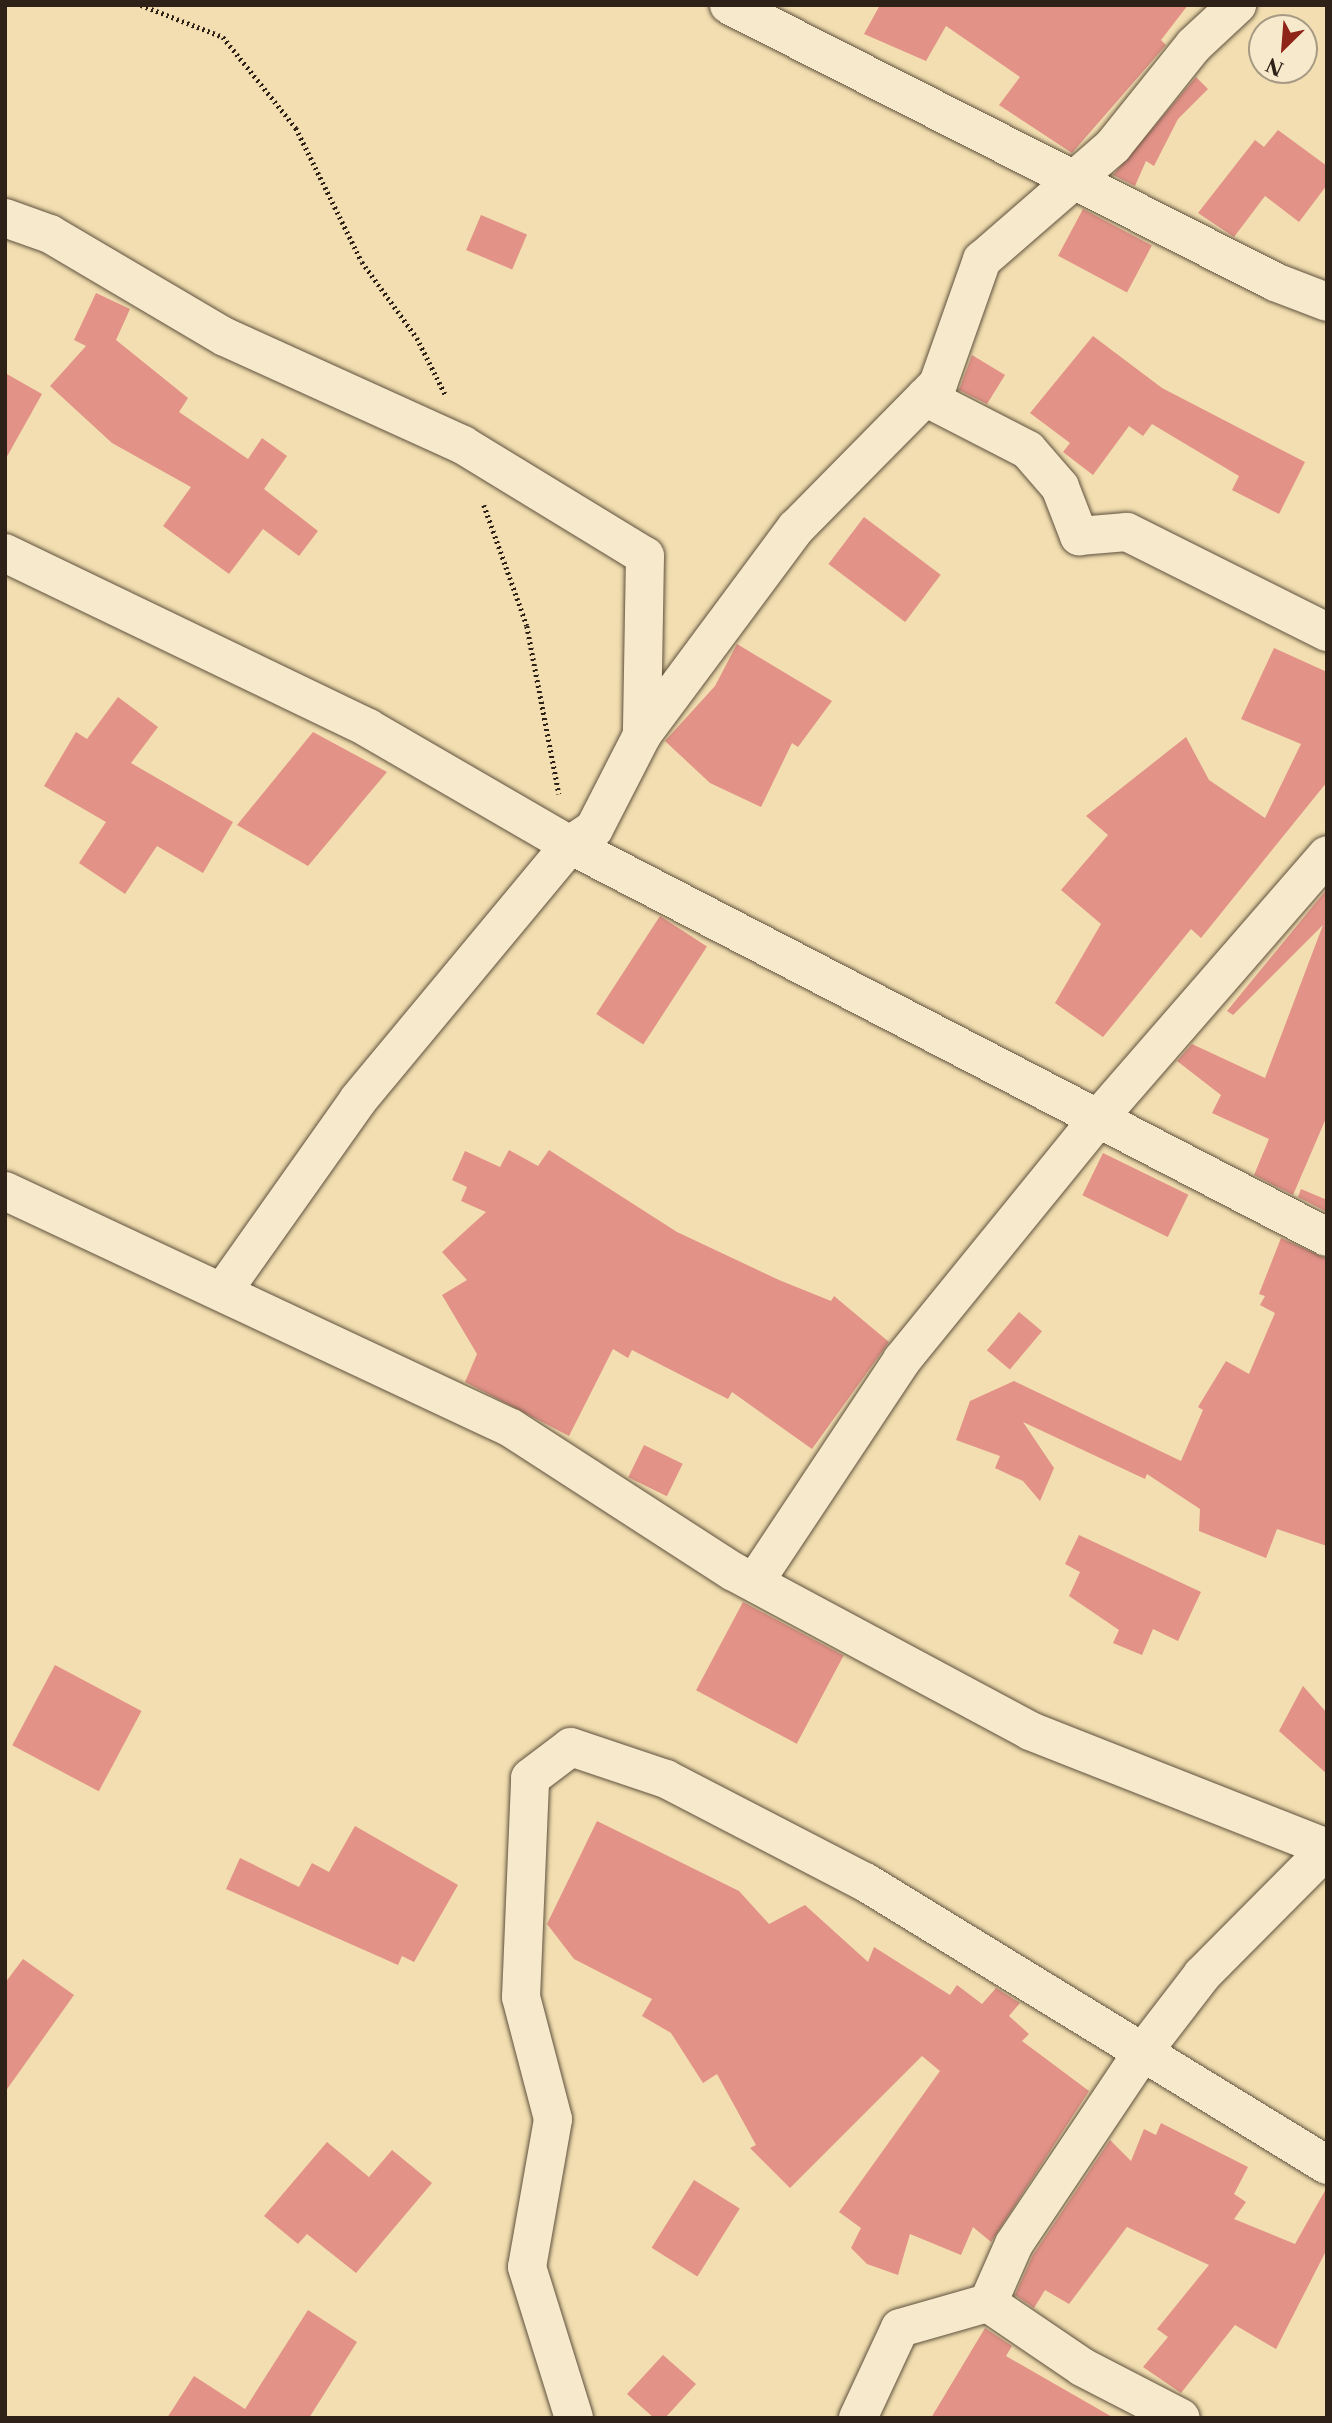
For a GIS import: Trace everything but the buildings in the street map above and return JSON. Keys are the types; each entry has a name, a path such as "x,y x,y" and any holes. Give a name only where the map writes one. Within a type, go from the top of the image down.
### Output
{"street":[{"path":"729,5 1275,282 1327,302"},
{"path":"223,1291 358,1100 570,845 594,829 614,801 642,735 796,527 938,384 982,260 1113,146 1194,45 1237,5"},
{"path":"5,218 50,234 225,337 463,445 645,556 642,735"},
{"path":"925,397 1028,450 1060,487 1079,536 1127,532 1327,632"},
{"path":"5,553 368,728 570,845 1096,1121 1327,1237"},
{"path":"755,1580 902,1360 1096,1121 1327,855"},
{"path":"5,1191 511,1428 824,1624 1030,1731 1327,1849 1202,1975 1142,2053 1014,2244 988,2303"},
{"path":"574,2418 527,2267 553,2119 521,1997 530,1778 571,1746 666,1779 865,1882 1327,2165"},
{"path":"858,2418 900,2328 988,2303"},
{"path":"988,2303 1082,2367 1181,2418"}]}
